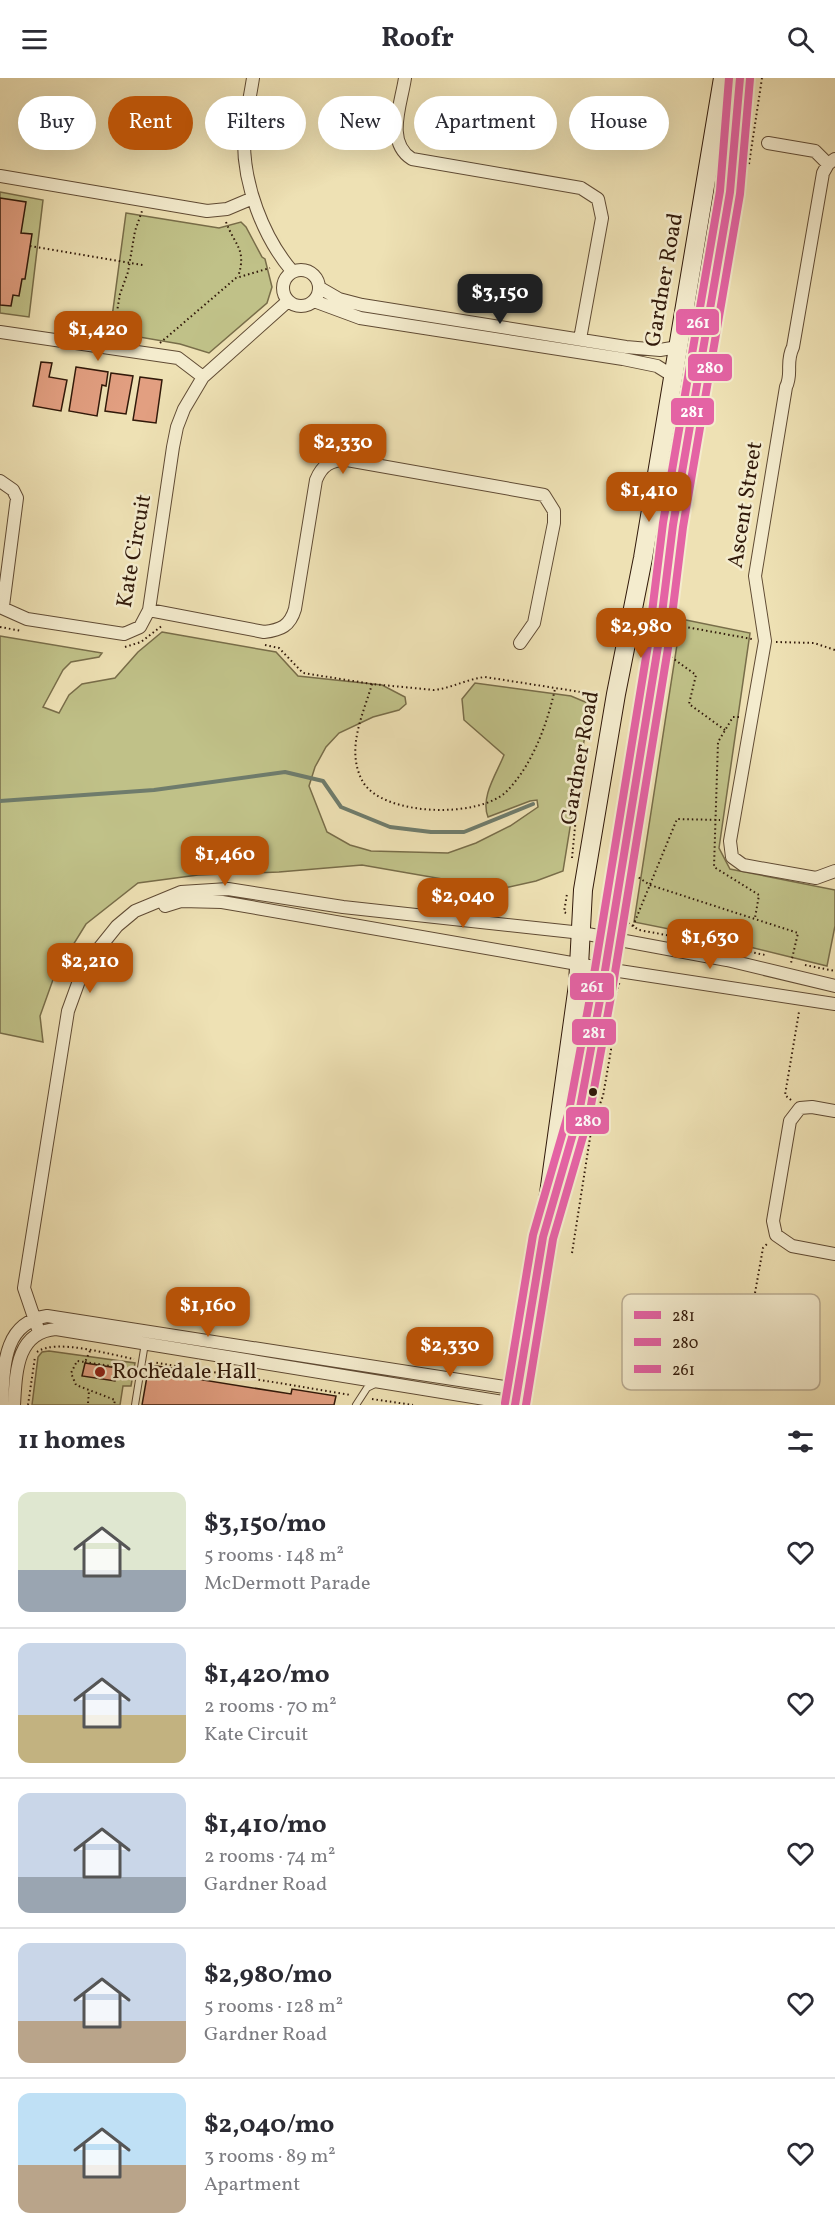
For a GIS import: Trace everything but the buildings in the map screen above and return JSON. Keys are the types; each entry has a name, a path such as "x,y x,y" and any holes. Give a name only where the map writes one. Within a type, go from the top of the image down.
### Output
{"street":[{"path":"253,78 244,137 246,168 253,198 271,238 292,272"},
{"path":"405,78 396,130 397,143 402,153 412,159 581,188 598,199 602,218 580,339"},
{"name":"Gardner Road","path":"515,1400 543,1236 580,964 583,890 616,694 643,558 723,78"},
{"name":"Gardner Road","path":"543,1236 579,1113 606,969 656,657 673,525 730,192 741,78"},
{"name":"Ascent Street","path":"768,143 815,151 832,161 823,173 793,347 787,359 790,378 786,387 755,576 765,641 730,841 732,857 743,865 816,878 835,872"},
{"path":"0,176 207,211 227,209 253,198"},
{"path":"305,269 316,276 320,288 314,301 302,306 288,301 284,283 292,272 305,269"},
{"path":"320,288 339,298 362,305 660,350 678,346"},
{"name":"Kate Circuit","path":"2,607 27,619 124,634 140,627 146,620 149,610 177,427 195,388 203,377 288,301"},
{"path":"314,301 360,318 623,359 657,366 674,376"},
{"path":"0,332 178,358 203,377"},
{"path":"149,610 264,632 279,630 288,625 293,618 316,480 320,470 335,460 347,460 544,495 554,511 554,523 534,623 520,643"},
{"path":"0,481 13,489 17,498 2,607"},
{"path":"643,558 655,558 659,552 664,532 673,525"},
{"path":"39,1332 24,1288 68,1011 84,968 117,926 135,911 180,892 228,889 343,907 582,933 727,960 835,986"},
{"path":"117,926 147,912 181,901 209,900 606,969 835,1004"},
{"path":"340,923 343,907"},
{"path":"835,1111 812,1107 800,1108 790,1121 773,1221 776,1235 792,1246 835,1254"},
{"path":"2,1405 9,1344 18,1329 35,1319 54,1316 146,1337 380,1381 515,1400"},
{"path":"14,1405 19,1358 27,1342 39,1332 66,1329 146,1337 515,1400"}],"lane":[{"path":"135,1405 146,1337"},
{"path":"356,1405 367,1388 380,1381"}],"path":[{"path":"112,338 120,294 142,211"},
{"path":"225,220 241,249 243,261 238,277"},
{"path":"30,246 143,265"},
{"path":"158,345 238,277 270,268"},
{"path":"264,632 263,644 279,648 303,673 372,684 434,690 472,678 485,677 600,695"},
{"path":"671,657 696,675 689,704 725,730"},
{"path":"372,684 356,736 355,752 363,781 373,793 385,800 435,810 461,811 480,807 507,791 528,761 542,733 555,688"},
{"path":"633,926 676,819 734,821"},
{"path":"634,875 650,885 798,933 791,963"},
{"path":"799,1012 785,1095 800,1108"},
{"path":"755,1293 764,1248 776,1235"},
{"path":"28,1405 31,1377 38,1351 50,1346 61,1346 134,1359"},
{"path":"85,1362 90,1351"},
{"path":"114,1405 115,1400 76,1385 71,1373 77,1361 117,1367"},
{"path":"149,1362 351,1395"},
{"path":"88,1403 89,1390"},
{"path":"109,1405 110,1398"},
{"path":"369,1398 413,1405"},
{"path":"376,1405 379,1400"}],"green space":[{"path":"0,192 43,200 29,317 0,313"},
{"path":"126,213 219,228 241,222 265,259 272,287 267,303 209,353 180,344 110,332"},
{"path":"681,619 750,633 719,848 730,869 835,890 835,926 827,966 709,937 634,922"},
{"path":"162,632 276,652 298,676 382,685 405,697 406,704 399,710 373,717 339,733 326,747 315,767 309,786 327,832 350,845 371,851 448,853 476,843 510,826 538,807 537,800 530,801 488,817 486,801 488,793 504,755 464,720 462,699 475,683 571,696 590,704 563,871 536,881 500,889 362,865 279,872 198,875 138,883 86,924 55,974 40,1016 43,1042 0,1033 0,636 102,653 99,657 71,662 63,670 43,707 59,713 69,695 82,684 115,678 138,652"},
{"path":"49,1351 135,1363 131,1386 123,1386 120,1405 32,1405 38,1357 42,1352"}],"waterway":[{"path":"0,801 154,790 285,772 323,781 341,807 390,827 431,832 464,832 533,804"}],"transit line":[{"name":"261","path":"505,1403 533,1235 569,1111 592,987 648,645 663,523 720,191 729,78"},
{"name":"281","path":"515,1405 543,1237 579,1113 602,989 658,646 673,525 730,192 740,78"},
{"name":"280","path":"526,1405 553,1239 589,1116 612,991 668,648 683,527 740,194 750,79"}],"place":[{"name":"Rochedale Hall","path":"100,1372"}]}
